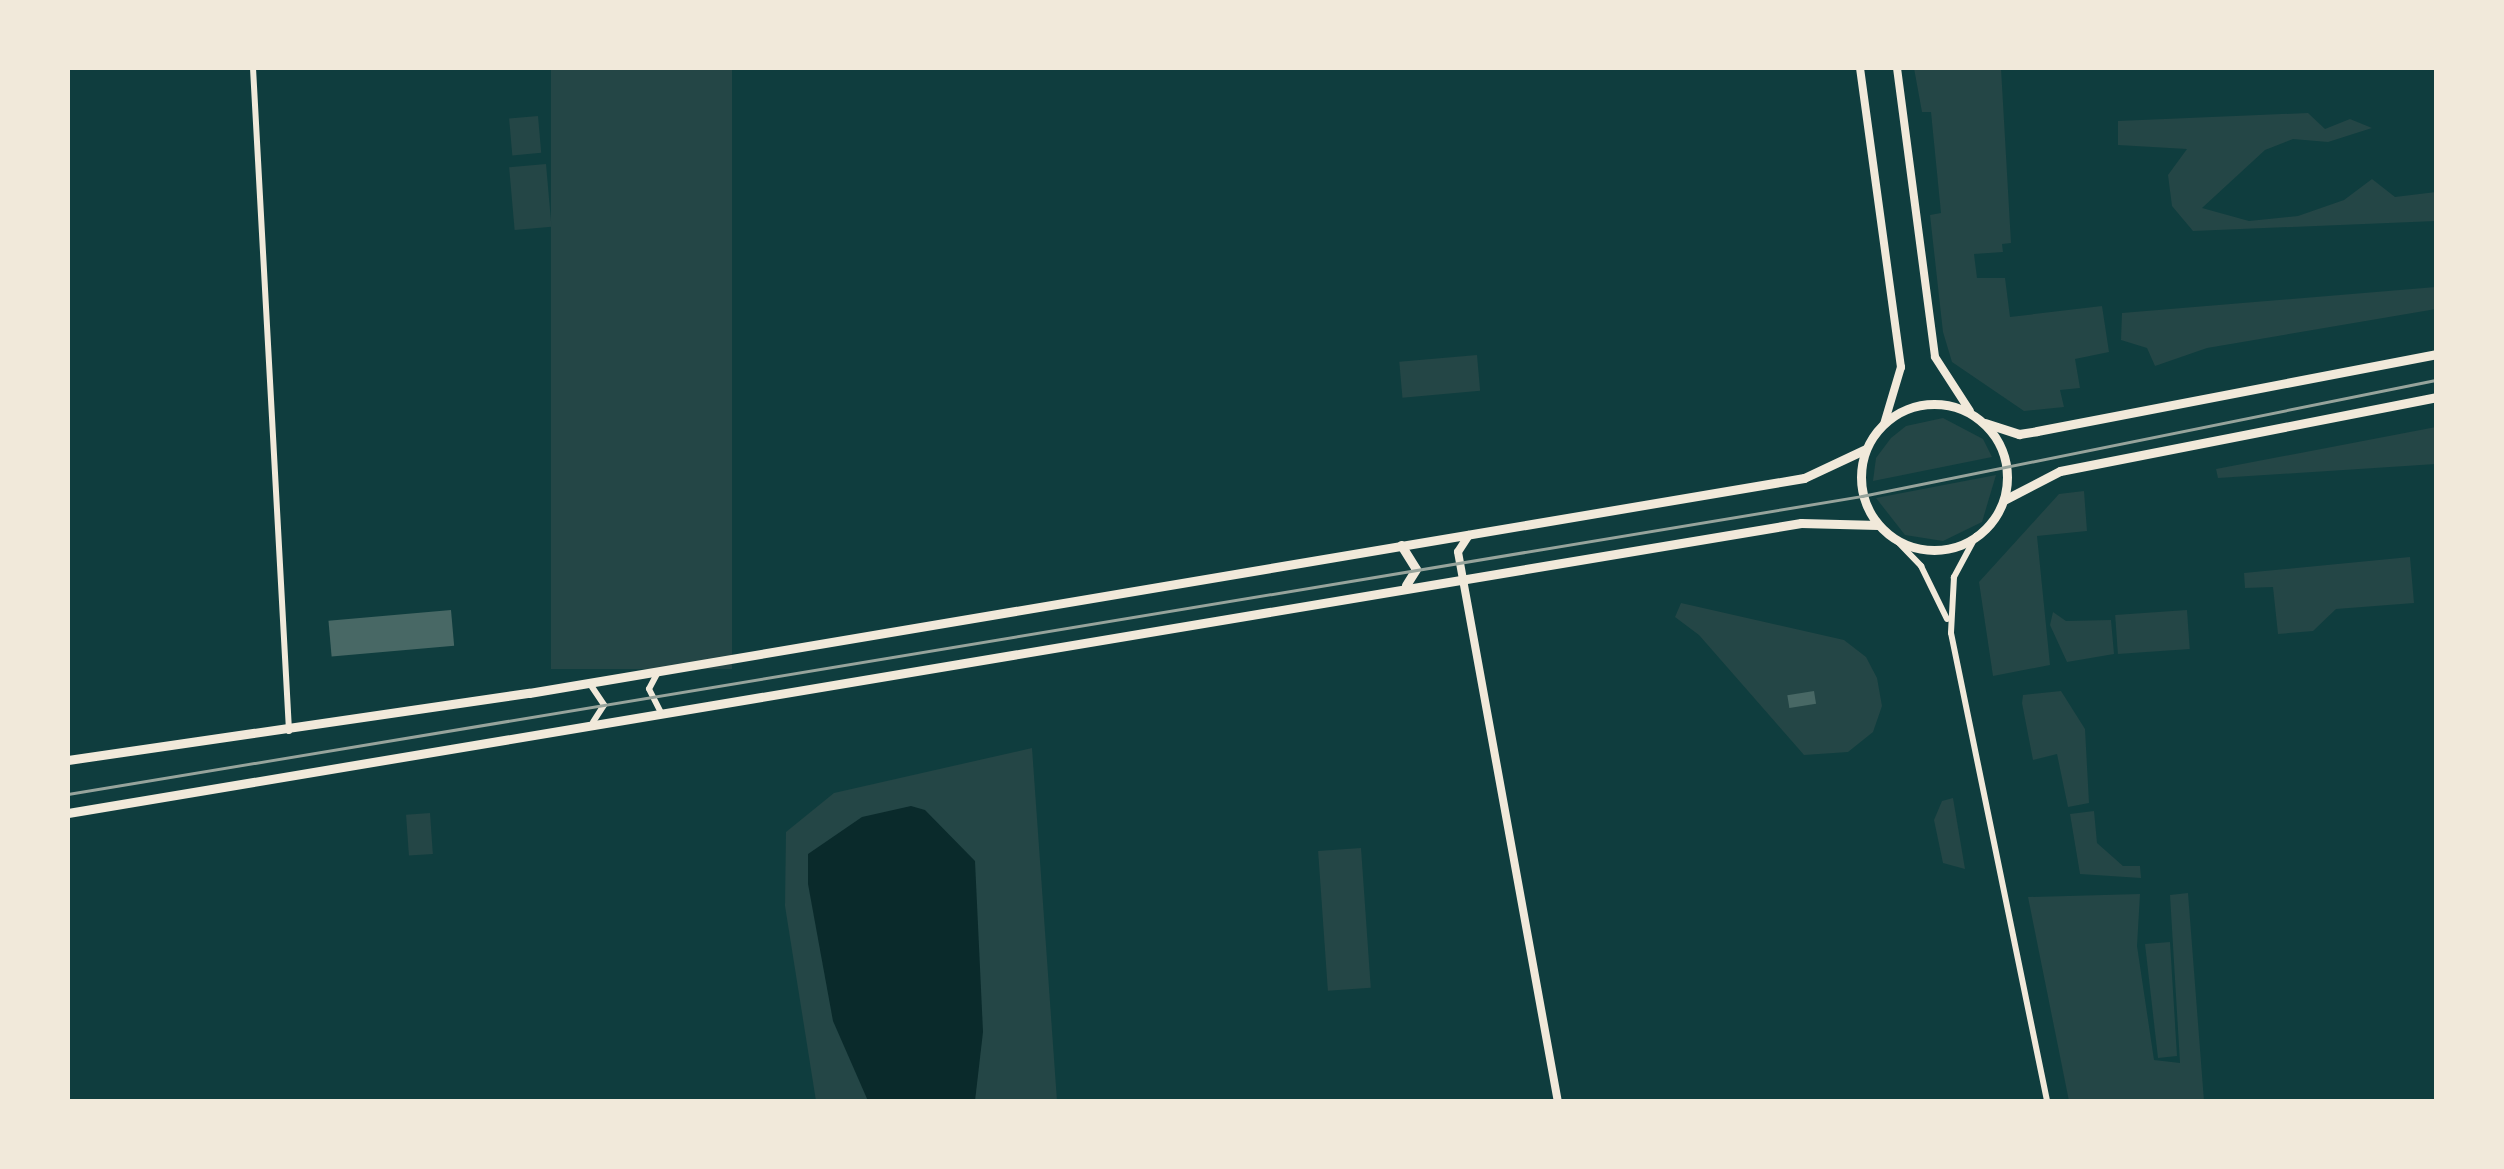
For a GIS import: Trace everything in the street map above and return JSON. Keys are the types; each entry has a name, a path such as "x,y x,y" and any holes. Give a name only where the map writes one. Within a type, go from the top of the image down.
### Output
{"main road":[{"path":"2436,354 2019,434 1985,422 1970,411 1931,404 1884,424 1866,449 1860,488 1878,525 1897,541 1938,550 1976,536 2002,502 2060,471 2436,397"},
{"path":"1985,422 2004,460 2002,502"},
{"path":"68,760 289,732 1804,478 1866,449"},
{"path":"68,813 593,722 1812,521 1878,525"},
{"path":"1400,544 1416,568 1404,587"}],"street":[{"path":"253,68 289,732"},
{"path":"1860,68 1900,367 1884,424"},
{"path":"1897,68 1935,357 1970,411"},
{"path":"1472,532 1458,552 1558,1102"},
{"path":"1952,633 1954,577 1976,536"},
{"path":"1897,541 1922,566 1952,633 2047,1102"},
{"path":"659,671 650,689 660,711"},
{"path":"588,683 600,690 604,705 593,722"}],"shaded area":[{"path":"551,68 732,68 732,669 551,669"},
{"path":"1914,68 2001,68 2011,243 2002,244 2003,252 1974,254 1977,278 2005,278 2010,317 2102,306 2109,352 2075,359 2080,388 2060,390 2064,407 2024,411 1952,362 1943,332 1930,215 1941,213 1931,112 1922,112"},
{"path":"2308,113 2325,129 2350,119 2372,128 2328,142 2293,139 2265,150 2202,208 2249,221 2298,216 2344,200 2372,179 2395,197 2436,192 2436,221 2193,231 2172,206 2168,175 2187,149 2118,145 2118,121"},
{"path":"538,116 541,153 512,155 509,119"},
{"path":"546,164 551,227 515,230 509,167"},
{"path":"2436,287 2436,309 2207,348 2155,366 2147,348 2121,340 2122,313"},
{"path":"1477,355 1480,391 1402,398 1399,362"},
{"path":"1943,418 1983,439 1992,457 1873,481 1876,458 1891,438 1906,426"},
{"path":"2436,427 2436,464 2218,478 2216,469"},
{"path":"1996,475 1982,522 1943,541 1905,535 1876,498"},
{"path":"2084,491 2087,531 2037,536 2050,665 1993,676 1979,582 2059,494"},
{"path":"2410,557 2414,603 2336,609 2313,631 2278,634 2273,587 2245,588 2244,573"},
{"path":"1681,603 1844,640 1866,657 1877,678 1882,706 1873,732 1848,752 1804,755 1699,635 1675,617"},
{"path":"2187,610 2190,649 2118,654 2115,615"},
{"path":"2053,612 2066,621 2111,620 2114,654 2067,662 2050,625"},
{"path":"2061,691 2085,729 2089,803 2068,807 2057,754 2033,760 2022,703 2023,695"},
{"path":"1032,748 1057,1101 816,1101 785,906 786,832 834,793"},
{"path":"1953,798 1965,869 1943,863 1934,820 1942,801"},
{"path":"911,806 925,810 975,861 983,1032 975,1101 868,1101 833,1021 808,884 808,854 862,817"},
{"path":"2094,811 2097,843 2123,866 2140,866 2141,878 2080,874 2070,814"},
{"path":"430,813 433,854 409,856 406,815"},
{"path":"1361,848 1371,988 1328,991 1318,851"},
{"path":"2188,893 2204,1101 2069,1101 2028,897 2140,894 2137,946 2154,1060 2180,1063 2170,895"},
{"path":"2170,942 2177,1056 2158,1058 2145,944"}],"building":[{"path":"451,610 454,646 332,657 328,621"},
{"path":"1814,691 1816,704 1789,708 1787,695"}],"tram line":[{"path":"68,794 1862,496 2436,380"}]}
